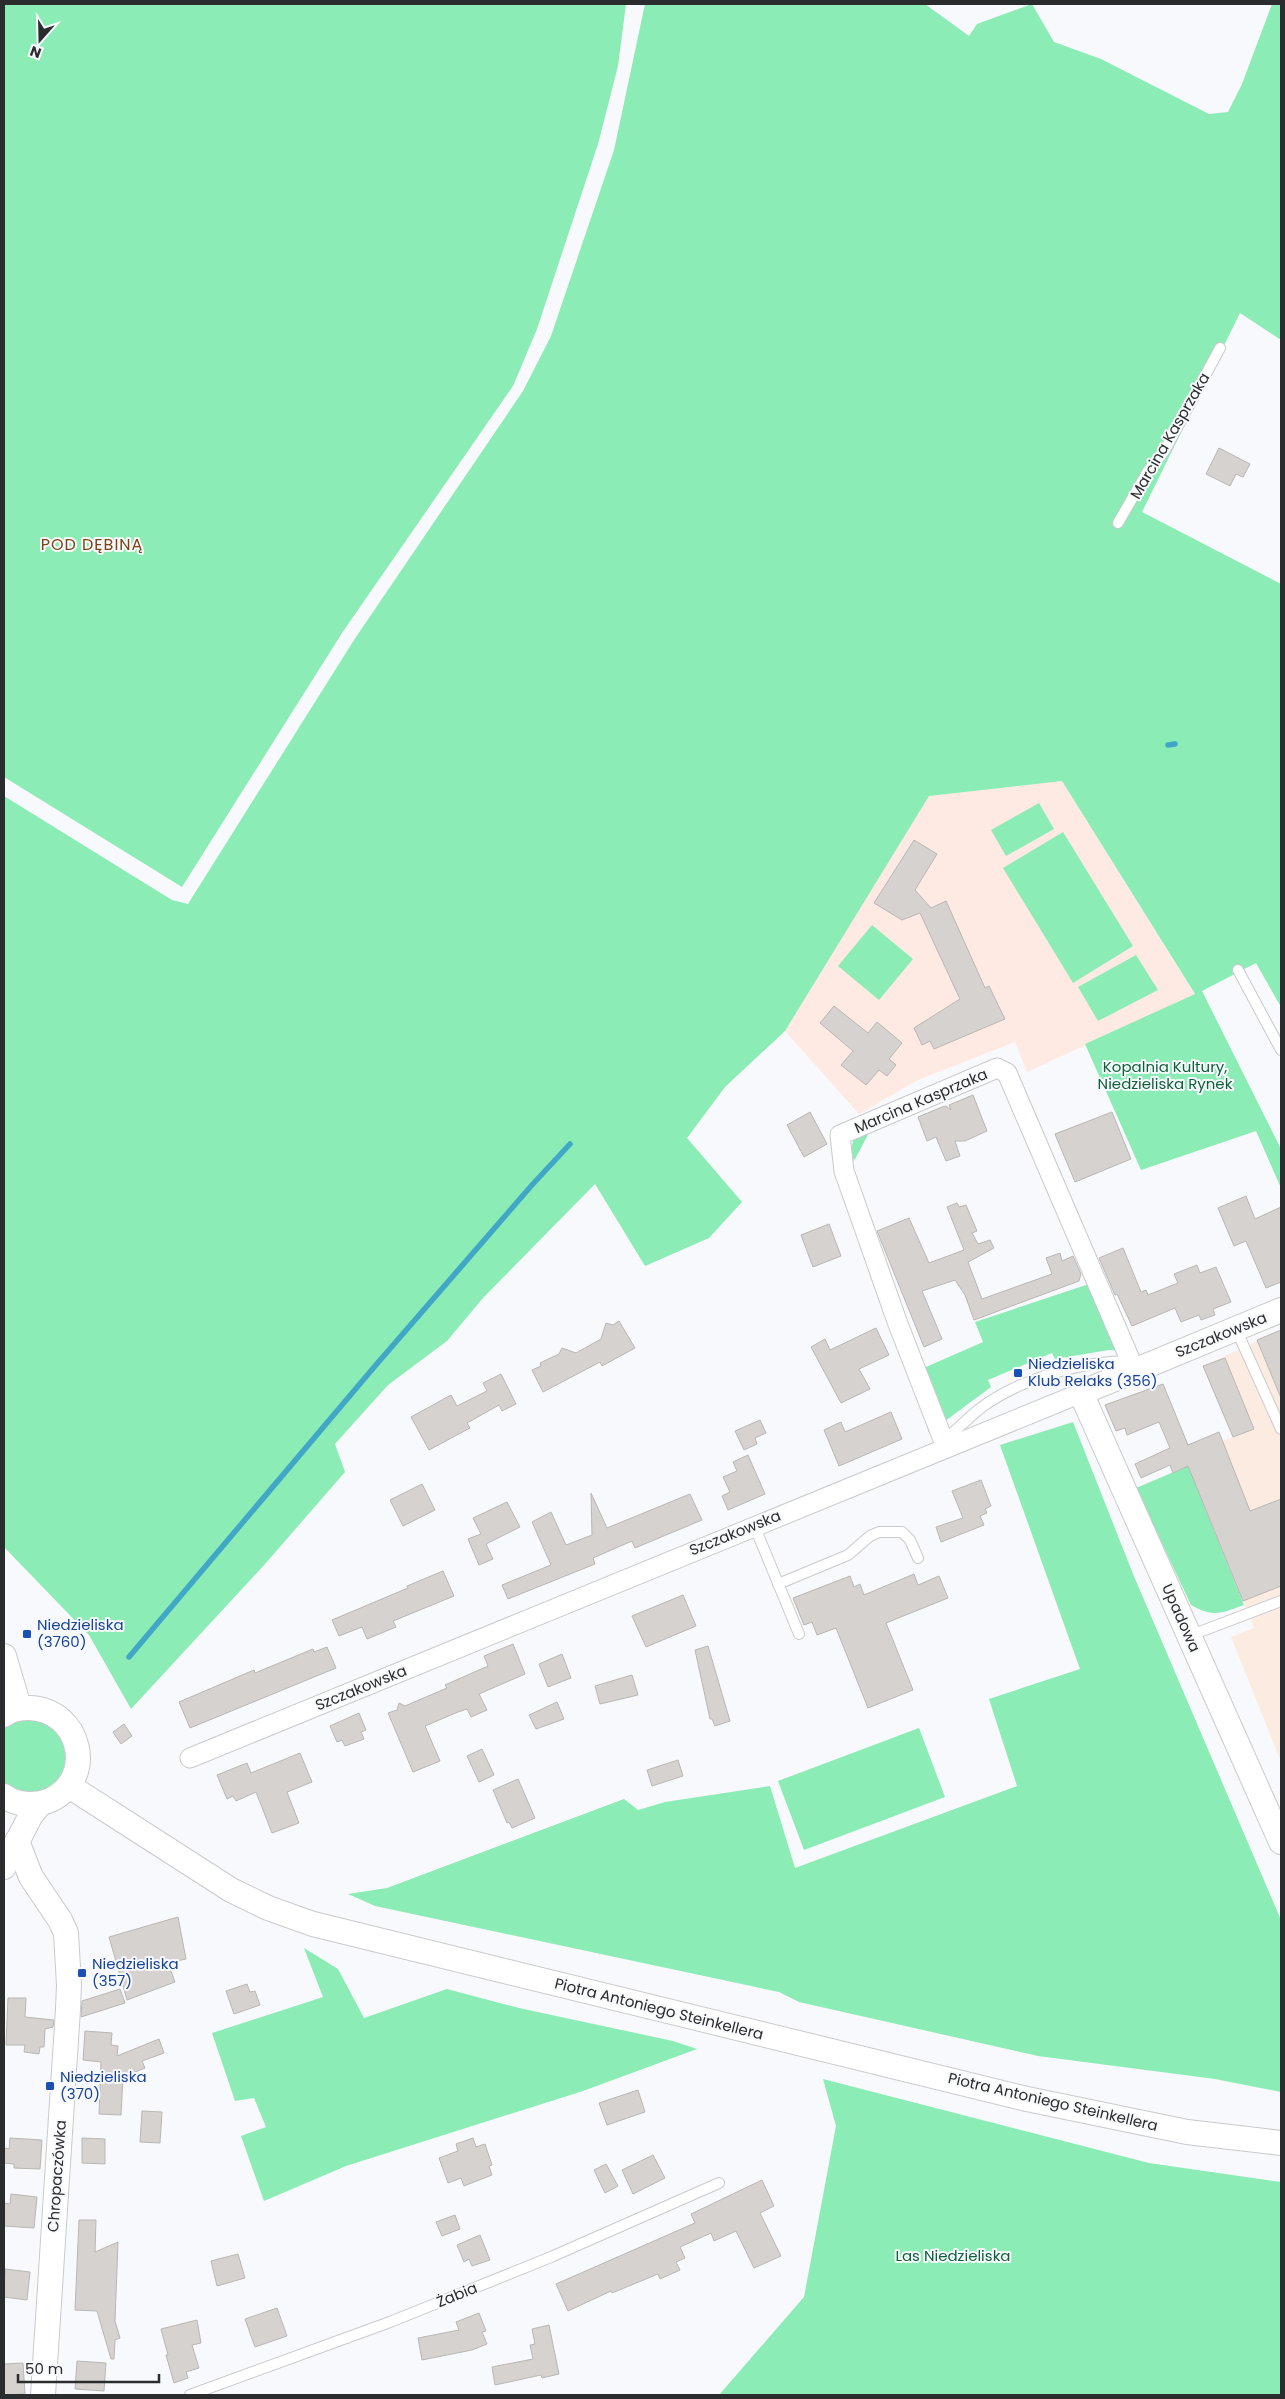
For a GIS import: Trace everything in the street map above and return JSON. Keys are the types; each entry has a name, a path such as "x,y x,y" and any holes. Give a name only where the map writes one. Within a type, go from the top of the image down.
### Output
{"street":[{"name":"Marcina Kasprzaka","path":"941,1447 844,1171 840,1136 997,1068 1007,1073 1141,1365"},
{"name":"Szczakowska","path":"190,1758 941,1447 1081,1393 1141,1365 1281,1310"},
{"name":"Upadowa","path":"1081,1393 1281,1842"},
{"path":"4,1656 12,1711 38,1708 49,1712 64,1722 77,1746 78,1760 69,1786 55,1798 40,1804 17,1803 4,1796"},
{"name":"Piotra Antoniego Steinkellera","path":"69,1786 231,1890 268,1908 313,1924 1046,2103 1187,2132 1281,2144"},
{"path":"4,1867 16,1841 40,1804"},
{"name":"Chropaczówka","path":"16,1841 32,1877 60,1920 66,1934 69,1985 43,2395"},
{"path":"4,1879 32,1877"}],"lane":[{"name":"Marcina Kasprzaka","path":"1118,523 1148,471 1165,450 1220,348"},
{"path":"1238,970 1281,1050"},
{"path":"1236,1329 1281,1430"},
{"path":"941,1447 983,1407 1003,1394 1073,1368 1103,1363 1141,1365"},
{"path":"754,1525 798,1634"},
{"path":"778,1584 848,1555 870,1536 879,1532 891,1530 902,1532 910,1540 918,1558"},
{"path":"1188,1636 1281,1601"},
{"name":"Żabia","path":"190,2395 390,2322 551,2257 719,2183"}],"shaded area":[{"path":"1062,781 1195,995 1027,1072 1015,1042 918,1080 859,1114 785,1031 928,796"},
{"path":"1281,1330 1281,1762 1231,1637 1254,1628 1183,1456 1233,1437 1203,1366"}],"green space":[{"path":"4,4 626,4 618,66 598,144 537,329 513,386 342,633 182,887 4,777"},
{"name":"Kopalnia Kultury, Niedzieliska Rynek","path":"645,4 925,4 969,36 977,24 1032,4 1054,42 1101,59 1209,114 1228,112 1242,84 1272,4 1281,4 1281,340 1240,313 1142,512 1281,584 1281,1007 1256,963 1202,991 1281,1149 1281,1188 1256,1131 1141,1170 1085,1044 1195,994 1062,781 929,796 785,1031 725,1087 687,1138 742,1202 709,1238 645,1266 595,1184 483,1298 447,1341 388,1385 335,1444 345,1472 265,1564 131,1709 89,1635 4,1547 4,796 172,900 188,904 354,640 523,391 551,336 614,150"},
{"path":"1039,803 1054,829 1006,856 991,830"},
{"path":"1063,832 1133,946 1073,983 1003,868"},
{"path":"872,925 913,959 879,1000 838,966"},
{"path":"1136,955 1158,990 1098,1021 1078,987"},
{"path":"871,1129 854,1161 852,1144 854,1140 860,1134"},
{"path":"1098,1281 1127,1351 1109,1350 1055,1359 1052,1353 988,1380 991,1387 929,1433 910,1374 983,1342 975,1322"},
{"path":"1073,1422 1133,1574 1281,1920 1281,2092 1215,2079 1038,2056 799,2002 779,1992 375,1906 348,1894 387,1888 624,1799 638,1810 665,1802 770,1786 795,1868 1017,1786 989,1699 1080,1669 1000,1445"},
{"path":"1188,1466 1244,1605 1223,1612 1206,1612 1191,1605 1136,1488"},
{"path":"14,1717 53,1722 71,1758 60,1783 36,1796 4,1788 4,1722"},
{"path":"919,1728 945,1797 804,1850 778,1781"},
{"path":"304,1948 338,1969 364,2018 447,1989 519,2008 673,2041 697,2049 583,2091 346,2166 264,2201 241,2136 266,2127 254,2098 235,2101 212,2033 323,1997"},
{"name":"Las Niedzieliska","path":"823,2079 1149,2163 1281,2182 1281,2395 719,2395 804,2297 836,2126"}],"building":[{"path":"1219,448 1250,464 1243,477 1236,474 1230,486 1206,474"},
{"path":"914,840 937,854 915,890 931,908 946,901 985,988 989,986 1005,1019 934,1049 930,1041 922,1045 914,1028 960,999 920,913 902,920 874,903"},
{"path":"834,1006 868,1033 877,1022 902,1043 889,1059 896,1065 887,1076 879,1070 866,1085 841,1065 853,1051 820,1023"},
{"path":"973,1095 987,1131 965,1141 955,1141 960,1156 946,1161 936,1137 927,1141 918,1117 946,1106 951,1110 949,1105"},
{"path":"810,1112 827,1144 804,1157 787,1125"},
{"path":"1112,1112 1131,1159 1075,1182 1055,1134"},
{"path":"1246,1196 1255,1219 1281,1207 1281,1282 1266,1288 1246,1241 1234,1246 1218,1208"},
{"path":"957,1203 959,1207 966,1205 977,1231 972,1233 978,1244 990,1240 994,1248 968,1262 982,1299 1052,1274 1046,1258 1060,1253 1062,1261 1073,1256 1081,1274 1079,1281 974,1320 965,1295 955,1280 922,1291 942,1339 924,1347 877,1231 909,1218 929,1263 964,1250 947,1207"},
{"path":"829,1224 841,1256 813,1267 801,1235"},
{"path":"1123,1248 1141,1292 1146,1290 1148,1295 1178,1283 1174,1274 1197,1265 1200,1273 1216,1267 1231,1302 1213,1309 1215,1315 1201,1320 1199,1315 1181,1322 1175,1308 1132,1326 1117,1294 1115,1295 1099,1258"},
{"path":"619,1321 635,1348 602,1366 600,1362 543,1392 532,1370 541,1366 540,1363 559,1354 562,1348 576,1353 601,1339 606,1323 613,1325"},
{"path":"876,1328 889,1355 859,1369 870,1389 841,1403 811,1347 825,1339 830,1350"},
{"path":"1281,1330 1281,1398 1257,1340"},
{"path":"1225,1358 1254,1429 1233,1437 1203,1366"},
{"path":"501,1374 516,1404 502,1411 499,1405 467,1423 470,1428 429,1450 411,1417 451,1395 457,1406 487,1391 483,1383"},
{"path":"1163,1384 1188,1445 1219,1432 1250,1511 1281,1499 1281,1586 1243,1601 1188,1466 1173,1473 1170,1465 1141,1478 1135,1464 1170,1448 1159,1422 1127,1435 1125,1428 1116,1431 1105,1405"},
{"path":"891,1412 902,1439 839,1466 824,1430 841,1422 845,1432"},
{"path":"760,1420 766,1433 755,1438 757,1444 744,1450 735,1431"},
{"path":"748,1455 765,1494 728,1510 722,1496 730,1492 723,1477 737,1471 733,1462"},
{"path":"981,1480 991,1506 985,1509 987,1513 980,1516 984,1525 941,1542 936,1527 963,1518 952,1491"},
{"path":"422,1484 435,1510 403,1526 390,1500"},
{"path":"591,1493 607,1528 690,1494 702,1520 635,1548 632,1541 593,1558 595,1564 508,1599 502,1585 551,1565 532,1522 551,1512 566,1545 592,1535"},
{"path":"507,1502 520,1527 486,1544 493,1559 479,1565 468,1539 481,1534 473,1518"},
{"path":"443,1571 454,1596 393,1621 396,1627 367,1639 362,1627 339,1636 332,1620"},
{"path":"914,1574 918,1585 939,1576 948,1598 886,1623 913,1690 868,1708 836,1628 817,1635 812,1622 804,1625 793,1598 850,1576 854,1587 860,1584 864,1595"},
{"path":"683,1595 696,1626 646,1647 632,1616"},
{"path":"513,1644 525,1674 479,1694 487,1710 471,1717 467,1709 425,1726 440,1761 413,1772 388,1713 397,1710 399,1703 405,1706 447,1688 445,1685 488,1666 484,1656"},
{"path":"708,1646 730,1721 715,1726 712,1719 710,1719 695,1650"},
{"path":"327,1647 336,1668 190,1728 179,1702 254,1670 255,1673 313,1649 314,1652"},
{"path":"562,1654 571,1678 548,1687 539,1664"},
{"path":"632,1675 638,1695 600,1704 595,1686"},
{"path":"557,1702 564,1719 536,1729 529,1715"},
{"path":"359,1713 366,1730 361,1732 364,1739 345,1746 342,1740 337,1742 330,1726"},
{"path":"124,1724 132,1736 121,1744 113,1732"},
{"path":"482,1749 494,1775 479,1782 467,1756"},
{"path":"300,1753 312,1782 287,1792 299,1823 272,1833 256,1792 236,1801 233,1796 227,1799 217,1775 247,1763 251,1773"},
{"path":"678,1760 683,1776 652,1786 647,1770"},
{"path":"518,1779 535,1818 512,1828 509,1822 507,1823 493,1790"},
{"path":"178,1917 186,1959 168,1963 175,1982 127,2000 109,1937"},
{"path":"247,1984 250,1992 255,1991 260,2005 234,2014 226,1991"},
{"path":"120,1989 125,2003 81,2017 82,2001"},
{"path":"8,1998 26,1998 25,2017 54,2020 53,2027 45,2029 44,2047 40,2047 39,2054 24,2052 25,2045 6,2045"},
{"path":"85,2031 112,2033 111,2045 118,2046 117,2056 159,2039 164,2053 142,2061 145,2068 123,2077 121,2115 99,2114 101,2062 83,2060"},
{"path":"638,2090 645,2112 607,2125 599,2103"},
{"path":"142,2111 162,2112 160,2143 140,2142"},
{"path":"10,2138 42,2140 40,2169 14,2168 14,2164 4,2163 4,2148 9,2149"},
{"path":"82,2138 105,2139 105,2164 82,2163"},
{"path":"473,2138 476,2147 485,2144 492,2165 489,2166 492,2175 464,2186 461,2178 448,2183 439,2158 458,2151 456,2144"},
{"path":"653,2155 665,2178 633,2194 622,2170"},
{"path":"606,2164 618,2186 605,2193 594,2170"},
{"path":"762,2180 774,2206 760,2213 781,2256 754,2268 736,2231 714,2241 711,2233 680,2247 685,2258 676,2262 680,2270 660,2279 658,2274 612,2293 611,2291 568,2311 556,2284 695,2223 691,2214"},
{"path":"11,2194 37,2197 34,2228 4,2226 4,2203 10,2204"},
{"path":"455,2215 460,2229 442,2236 436,2222"},
{"path":"79,2220 96,2220 95,2252 118,2242 115,2321 120,2338 115,2340 114,2359 111,2359 97,2311 75,2310"},
{"path":"480,2235 490,2260 472,2266 469,2259 464,2262 457,2245"},
{"path":"238,2254 245,2278 217,2286 211,2261"},
{"path":"5,2269 30,2272 27,2300 4,2297"},
{"path":"277,2308 287,2336 255,2347 245,2319"},
{"path":"479,2313 486,2331 482,2332 487,2344 472,2350 422,2360 418,2338 459,2330 456,2322"},
{"path":"197,2320 201,2343 192,2345 199,2368 186,2372 188,2378 174,2383 161,2329"},
{"path":"549,2325 559,2374 542,2378 541,2375 495,2385 492,2367 533,2359 530,2345 535,2344 532,2329"},
{"path":"77,2361 106,2363 104,2391 75,2389"},
{"path":"23,2363 25,2394 4,2395 4,2364"}],"waterway":[{"path":"1168,745 1175,744"},
{"path":"129,1657 375,1366 570,1144"}],"place":[{"name":"Niedzieliska Klub Relaks (356)","path":"1018,1373"},
{"name":"Niedzieliska (3760)","path":"27,1634"},
{"name":"Niedzieliska (357)","path":"82,1973"},
{"name":"Niedzieliska (370)","path":"50,2086"}],"district":[{"name":"POD DĘBINĄ","path":"92,544"}]}
